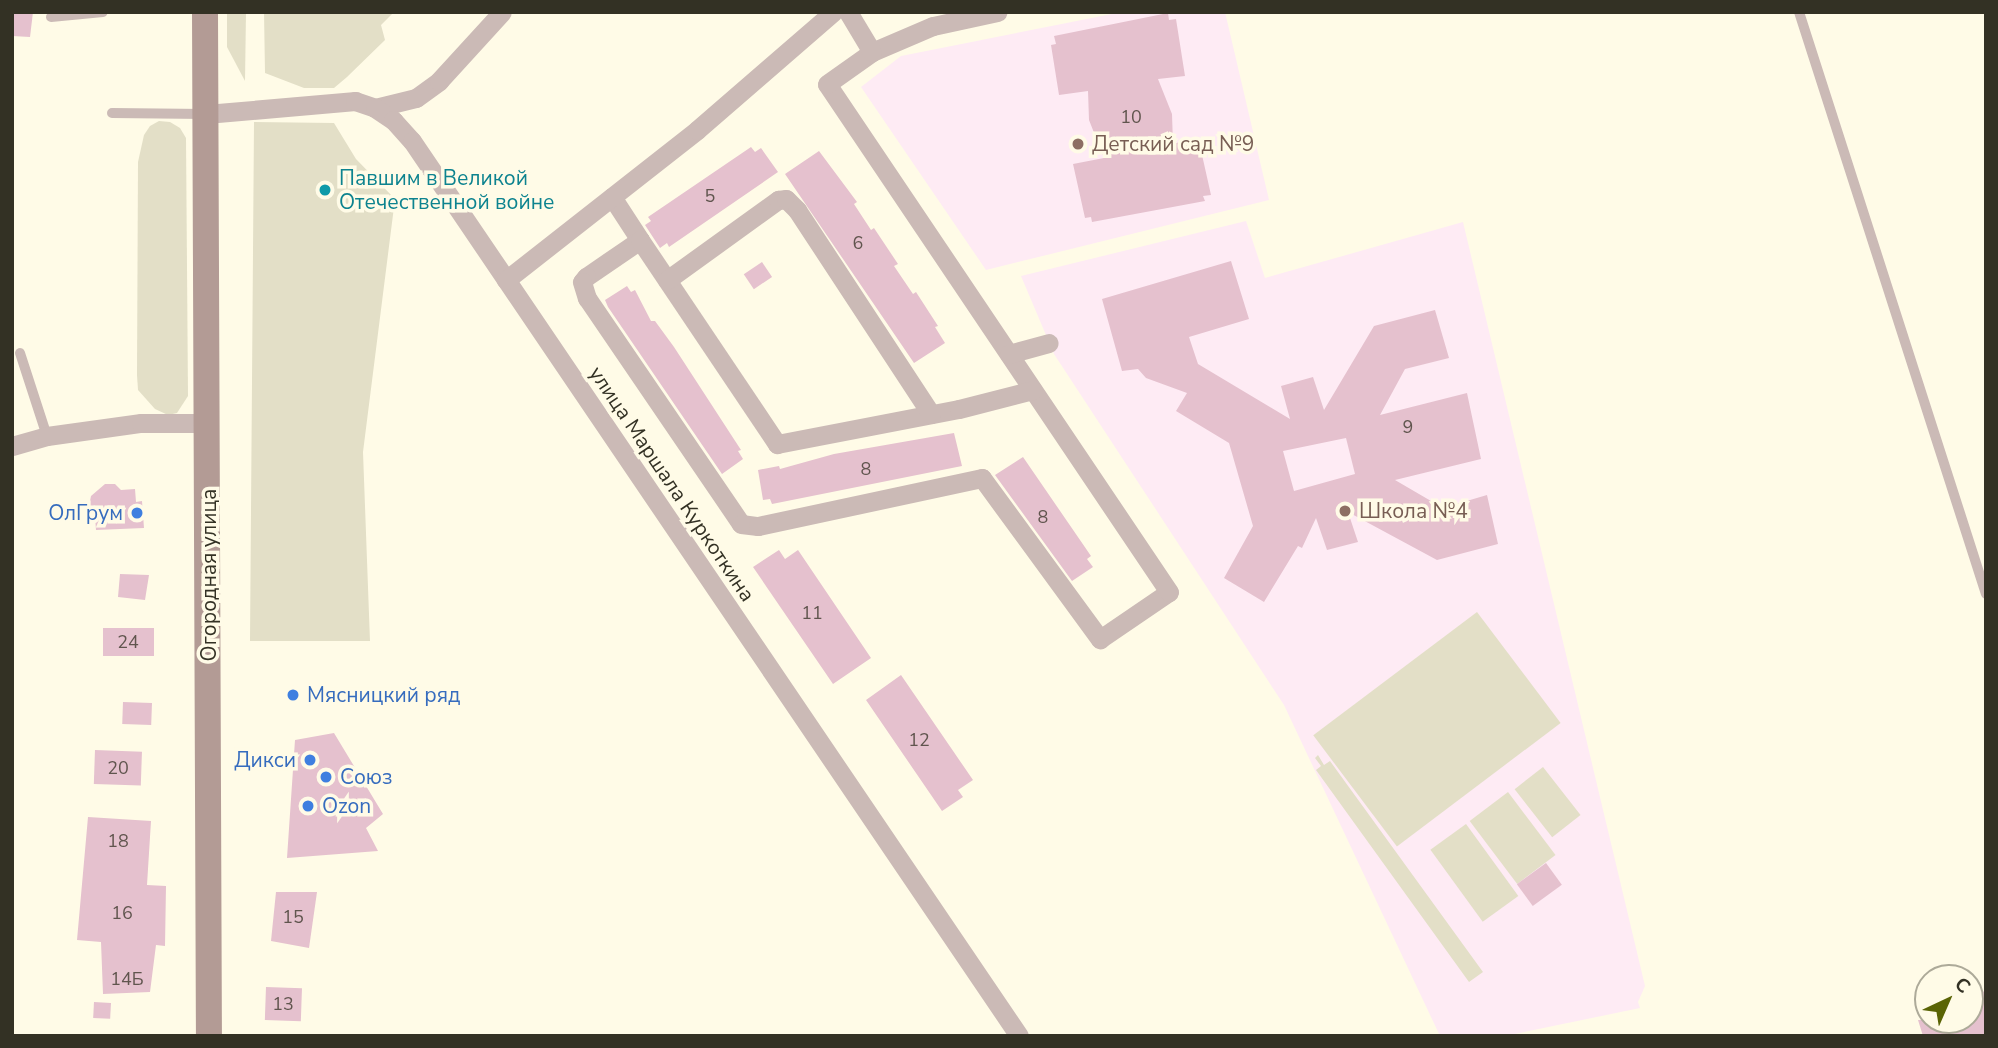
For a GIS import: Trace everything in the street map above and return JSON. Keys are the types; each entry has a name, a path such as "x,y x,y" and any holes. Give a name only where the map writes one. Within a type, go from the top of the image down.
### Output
{"main road":[{"name":"Огородная улица","path":"205,12 209,1036"}],"street":[{"path":"375,108 416,98 439,81 502,12"},
{"path":"506,280 697,130 832,12"},
{"path":"848,12 872,52"},
{"path":"640,240 586,277 582,282 587,298 741,524 758,526 982,478 1100,639 1169,592 827,84 872,52 933,26 998,12"},
{"name":"улица Маршала Куркоткина","path":"206,114 355,101 375,108 393,120 412,142 1019,1036"},
{"path":"612,197 776,444 931,414 1033,390"},
{"path":"667,280 778,200 786,199 797,210 931,414"},
{"path":"1009,354 1049,343"},
{"path":"12,446 47,436 141,423 208,423"}],"lane":[{"path":"51,17 103,12"},
{"path":"1799,12 1986,594"},
{"path":"112,113 206,114"},
{"path":"20,353 47,436"}],"shaded area":[{"path":"227,12 246,12 245,81 227,47"},
{"path":"264,12 394,12 381,25 385,40 334,88 304,88 265,73"},
{"name":"Детский сад №9","path":"1122,12 1225,12 1269,200 986,270 861,87 901,56"},
{"path":"159,121 170,122 180,128 186,138 188,396 177,413 168,415 155,409 138,390 137,375 138,162 144,135 150,126"},
{"path":"254,122 334,123 356,159 395,199 363,452 370,641 250,641"},
{"name":"Школа №4","path":"1246,221 1265,278 1463,222 1645,986 1638,1002 1640,1008 1505,1036 1440,1036 1284,705 1054,354 1021,276"},
{"path":"1477,612 1561,723 1397,846 1313,735"},
{"path":"1318,755 1324,765 1330,761 1483,972 1469,982 1316,770 1321,766 1315,758"},
{"path":"1543,767 1581,815 1552,837 1515,789"},
{"path":"1508,792 1556,855 1517,884 1470,821"},
{"path":"1466,824 1518,896 1483,922 1430,850"}],"building":[{"path":"12,12 33,12 30,37 12,36"},
{"path":"1168,13 1169,20 1176,19 1185,76 1158,79 1172,114 1173,144 1198,137 1211,195 1203,196 1205,201 1092,222 1091,217 1085,218 1073,164 1104,158 1089,120 1088,91 1059,95 1051,45 1056,44 1054,36"},
{"path":"751,147 755,152 761,148 778,172 669,247 667,243 660,248 645,225 651,221 648,217"},
{"path":"819,151 857,202 854,204 871,230 874,228 898,264 894,266 913,294 916,292 938,326 935,327 945,343 914,363 785,174"},
{"path":"1231,261 1249,319 1189,337 1198,364 1290,419 1281,386 1313,377 1324,410 1374,326 1435,310 1449,358 1405,369 1380,415 1467,393 1481,459 1395,480 1443,508 1487,495 1498,544 1437,560 1348,512 1358,542 1327,550 1316,518 1302,548 1298,546 1264,602 1224,578 1253,526 1229,443 1176,411 1187,393 1146,378 1138,369 1122,371 1102,299","holes":["1346,438 1355,474 1294,491 1283,451"]},
{"path":"762,262 772,277 754,289 744,274"},
{"path":"627,286 631,292 635,290 651,321 655,321 674,347 741,450 738,451 743,459 722,474 608,307 605,300"},
{"path":"954,433 962,466 772,504 770,499 763,500 758,470 779,466 780,469 834,454"},
{"path":"1023,457 1091,556 1087,559 1093,567 1072,581 995,475"},
{"path":"105,484 115,484 121,490 135,489 136,502 142,501 144,528 96,530 95,516 89,506 91,496"},
{"path":"779,550 785,559 798,550 871,658 833,684 753,567"},
{"path":"120,574 149,575 145,600 118,597"},
{"path":"103,628 154,628 154,656 103,656"},
{"path":"901,675 973,780 958,790 963,797 942,811 866,700"},
{"path":"123,702 152,703 151,725 122,724"},
{"name":"Союз","path":"334,733 383,814 366,828 378,851 287,858 295,740"},
{"path":"95,750 142,752 141,786 94,784"},
{"path":"88,817 151,821 147,885 166,886 165,946 156,945 150,992 103,994 101,942 77,940"},
{"path":"1546,863 1562,885 1533,906 1517,884"},
{"path":"276,892 317,892 309,948 271,941"},
{"path":"266,987 302,988 301,1021 265,1020"},
{"path":"1984,992 1986,1036 1923,1036 1984,1034"},
{"path":"94,1002 111,1003 110,1019 93,1018"}],"place":[{"name":"Детский сад №9","path":"1078,144"},
{"name":"Павшим в Великой Отечественной войне","path":"325,190"},
{"name":"Школа №4","path":"1345,511"},
{"name":"ОлГрум","path":"137,513"},
{"name":"Мясницкий ряд","path":"293,695"},
{"name":"Дикси","path":"310,760"},
{"name":"Союз","path":"326,777"},
{"name":"Ozon","path":"308,806"}]}
